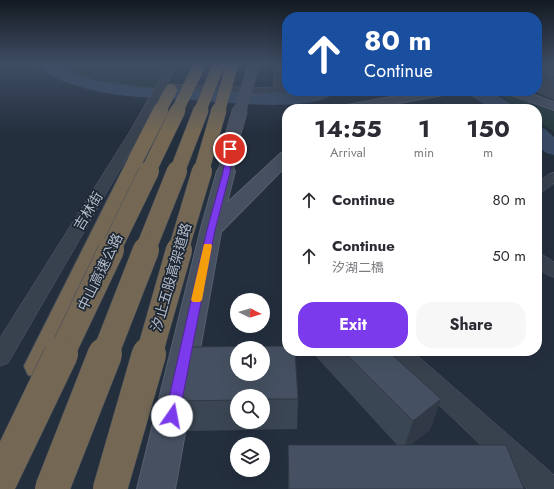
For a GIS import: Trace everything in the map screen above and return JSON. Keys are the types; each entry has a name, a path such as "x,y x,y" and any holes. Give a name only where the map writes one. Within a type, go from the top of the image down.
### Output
{"highway":[{"path":"0,450 136,161 173,87"},
{"name":"中山高速公路","path":"0,481 189,87"},
{"path":"52,489 210,87"},
{"name":"汐止五股高架道路","path":"110,489 225,87"}],"street":[{"path":"160,87 259,91 282,89"},
{"name":"吉林街","path":"0,357 135,133 160,87"},
{"path":"156,489 211,230 226,172 232,138 247,87"},
{"path":"374,104 416,96"},
{"path":"526,96 554,106"},
{"path":"211,230 282,161"},
{"path":"542,185 554,177"},
{"path":"542,263 554,271"},
{"path":"402,356 548,489"}],"green space":[{"path":"120,87 156,87 148,90"},
{"path":"501,96 511,96 532,104 516,104"},
{"path":"542,108 554,112 554,132 542,124"}],"building":[{"path":"270,346 282,346 282,356 295,356 298,399 270,399 270,389 230,389 230,400 181,401 191,347 230,347 230,381 270,381"},
{"path":"348,356 394,356 441,399 413,421"},
{"path":"288,445 506,445 524,489 289,489"}],"waterway":[{"path":"102,87 142,92 262,100 279,100 312,96"},
{"path":"486,96 498,104"},
{"path":"542,138 554,148"}],"slow traffic":[{"path":"196,300 208,246"}],"route":[{"path":"172,416 211,230 226,172 230,149"}]}
